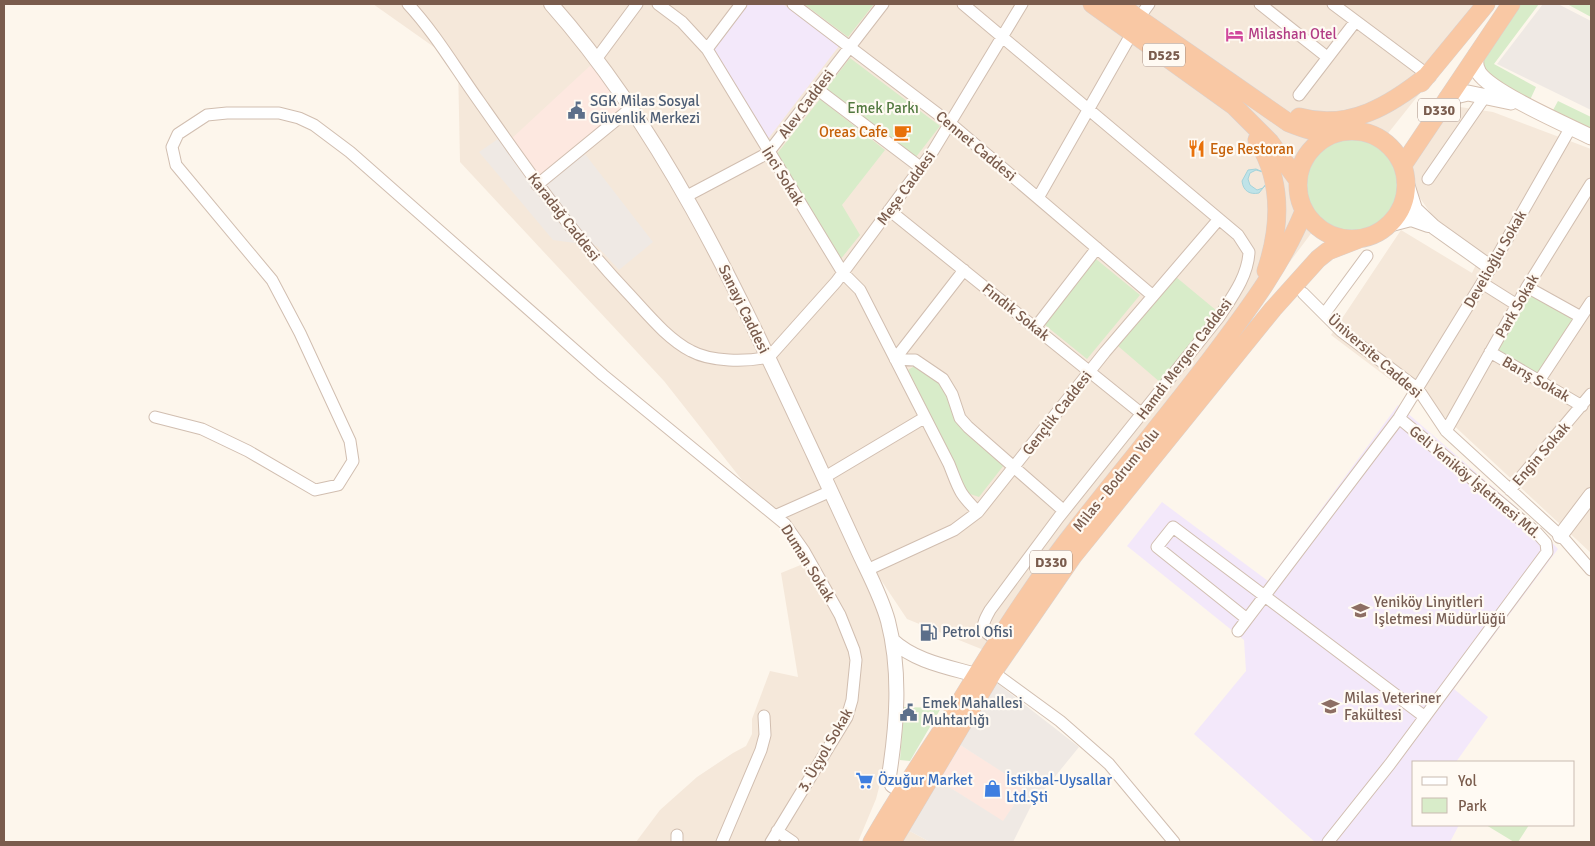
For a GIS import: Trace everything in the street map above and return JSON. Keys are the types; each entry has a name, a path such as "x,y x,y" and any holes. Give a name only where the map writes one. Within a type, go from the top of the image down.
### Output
{"highway":[{"name":"D525","path":"1092,4 1135,26 1248,94 1289,123 1309,131 1325,134 1346,131"},
{"name":"D525","path":"1118,4 1135,26 1234,106 1270,142 1297,179"},
{"path":"1346,131 1370,133 1384,140 1396,152 1403,165 1407,184 1401,210 1388,225 1375,234 1359,239 1343,239 1327,234 1314,224 1304,211 1298,196 1297,179 1301,164 1310,149 1322,139 1379,119 1402,103 1428,75 1486,4"},
{"name":"D330","path":"1403,165 1511,4"},
{"path":"1248,94 1290,114 1306,119 1314,121 1339,120 1364,116 1386,106 1428,75"},
{"path":"1234,106 1267,157 1278,198 1276,240 1255,300"},
{"path":"1255,300 1284,256 1304,211"},
{"name":"Milas - Bodrum Yolu","path":"872,842 901,791 985,673 1073,556 1273,309 1318,259 1328,252 1359,239"},
{"name":"Milas - Bodrum Yolu","path":"892,842 985,673 998,639 1043,572 1190,387 1255,300"}],"main road":[{"path":"1476,55 1475,64 1484,79 1532,108 1591,137"},
{"path":"1447,98 1468,93 1532,108"}],"street":[{"name":"Karadağ Caddesi","path":"408,4 434,36 537,185 598,261 665,331 682,346 705,357 769,358"},
{"name":"Sanayi Caddesi","path":"550,4 596,58 631,108 685,197 731,280 867,570 884,609 892,640 896,715 889,776 892,785 901,791"},
{"path":"596,58 636,4"},
{"name":"İnci Sokak","path":"658,4 682,22 707,50 768,153 843,273 860,290 949,464 960,492 978,512"},
{"path":"707,50 741,4"},
{"name":"Cennet Caddesi","path":"793,4 951,124 1153,296"},
{"name":"Alev Caddesi","path":"685,197 768,153 883,4"},
{"name":"Hamdi Mergen Caddesi","path":"963,4 1004,36 1220,219 1247,246 1249,259 1239,285 1219,317 1064,511 986,618 984,631 986,634 998,639"},
{"name":"Meşe Caddesi","path":"769,358 843,273 951,124 1022,4"},
{"path":"1038,198 1149,4"},
{"path":"1260,4 1328,57"},
{"path":"1333,4 1428,75"},
{"path":"1299,95 1355,22"},
{"path":"817,89 920,167"},
{"path":"1428,179 1486,96"},
{"path":"537,185 631,108"},
{"name":"Duman Sokak","path":"155,417 202,429 248,451 315,490 338,486 353,461 350,441 300,332 272,280 176,165 172,147 178,134 208,115 279,113 299,118 314,125 350,152 603,375 776,515 804,551 840,615 854,650"},
{"name":"Develioğlu Sokak","path":"1418,389 1482,283 1571,127"},
{"path":"1407,184 1416,209 1434,227 1490,267"},
{"name":"Park Sokak","path":"1446,431 1527,287 1591,184"},
{"name":"Fındık Sokak","path":"889,210 1142,414"},
{"name":"Gençlik Caddesi","path":"867,570 954,530 978,512 1089,372 1220,219"},
{"path":"1388,225 1411,219 1434,227"},
{"path":"1035,328 1097,248"},
{"path":"1325,313 1367,256"},
{"path":"895,359 964,270"},
{"path":"1482,283 1517,305"},
{"path":"1527,287 1581,317"},
{"name":"Üniversite Caddesi","path":"1303,293 1341,331 1418,389 1446,431 1560,536 1591,570"},
{"path":"1539,381 1591,302"},
{"name":"Barış Sokak","path":"1490,352 1582,406"},
{"path":"895,359 915,360 943,380 950,389 958,413 964,423 1064,511"},
{"name":"Geli Yeniköy İşletmesi Md.","path":"1238,631 1399,418 1418,389"},
{"name":"Engin Sokak","path":"1510,490 1591,394"},
{"path":"825,477 924,418"},
{"name":"Geli Yeniköy İşletmesi Md.","path":"1328,842 1546,556 1548,547 1537,533 1399,418"},
{"path":"776,515 831,490"},
{"path":"1560,536 1591,494"},
{"path":"1247,619 1157,547 1173,527 1425,717"},
{"path":"892,640 901,648 918,657 985,673 1060,721 1109,764 1174,842"},
{"name":"3. Üçyol Sokak","path":"771,842 850,710 855,666 854,650"},
{"path":"722,842 761,750 765,735 764,716"},
{"path":"777,831 793,842"}],"shaded area":[{"path":"373,4 1491,4 1354,176 996,655 907,619 831,505 873,598 884,630 890,669 892,704 885,765 876,799 858,842 636,842 660,810 697,777 746,746 752,734 752,719 770,671 798,677 781,573 803,564 779,527 664,381 460,162 458,64"},
{"path":"747,4 783,4 839,46 768,139 713,49"},
{"path":"1543,4 1558,4 1591,21 1591,110 1497,64"},
{"path":"592,64 622,107 537,177 510,140"},
{"path":"1460,107 1493,112 1591,149 1591,553 1422,396 1404,390 1331,335 1401,230 1472,273 1482,252 1462,241 1434,218 1408,181 1409,169 1445,113"},
{"path":"498,139 535,191 585,154 653,242 619,270 597,246 553,240 479,152"},
{"name":"Yeniköy Linyitleri Işletmesi Müdürlüğü","path":"1398,405 1531,520 1558,549 1454,689 1488,717 1457,761 1412,761 1412,826 1458,826 1450,842 1315,842 1194,734 1246,671 1244,640 1127,546 1162,502 1268,581"},
{"path":"993,680 1079,747 1031,806 1013,842 930,842 906,829 935,778 1003,821 1026,787 957,743"},
{"name":"İstikbal-Uysallar Ltd.Şti","path":"957,743 1026,786 1003,822 935,778"},
{"path":"906,829 930,842 900,842"}],"green space":[{"path":"804,4 874,4 848,37"},
{"path":"1519,4 1539,4 1494,64 1536,87 1530,100 1484,75 1479,57"},
{"path":"1567,4 1591,4 1591,17"},
{"name":"Emek Parkı","path":"850,58 940,126 916,157 826,89"},
{"path":"820,99 885,150 842,205 860,235 840,260 776,155"},
{"path":"1558,101 1591,117 1591,131 1552,112"},
{"path":"1351,138 1369,141 1384,152 1395,167 1398,185 1395,203 1384,218 1369,229 1351,232 1333,229 1318,218 1307,203 1304,185 1307,167 1318,152 1333,141"},
{"path":"1096,259 1140,295 1087,359 1045,325"},
{"path":"1176,277 1217,311 1161,383 1118,346"},
{"path":"1527,287 1581,317 1539,381 1490,352"},
{"path":"916,365 935,379 943,388 949,398 956,420 1004,465 979,497 970,494 963,487 951,456 908,370"},
{"path":"904,707 941,708 910,761 900,760"},
{"path":"1488,826 1528,826 1518,842 1514,842"}],"water":[{"path":"1256,169 1263,172 1256,170 1250,173 1248,179 1250,185 1257,190 1263,188 1259,193 1245,190 1242,181 1248,170"}],"place":[{"name":"Milashan Otel","path":"1234,34"},
{"name":"SGK Milas Sosyal Güvenlik Merkezi","path":"576,110"},
{"name":"Oreas Cafe","path":"902,132"},
{"name":"Ege Restoran","path":"1196,149"},
{"name":"Yeniköy Linyitleri Işletmesi Müdürlüğü","path":"1360,611"},
{"name":"Petrol Ofisi","path":"928,632"},
{"name":"Milas Veteriner Fakültesi","path":"1330,707"},
{"name":"Emek Mahallesi Muhtarlığı","path":"908,712"},
{"name":"Özuğur Market","path":"864,780"},
{"name":"İstikbal-Uysallar Ltd.Şti","path":"992,789"}]}
